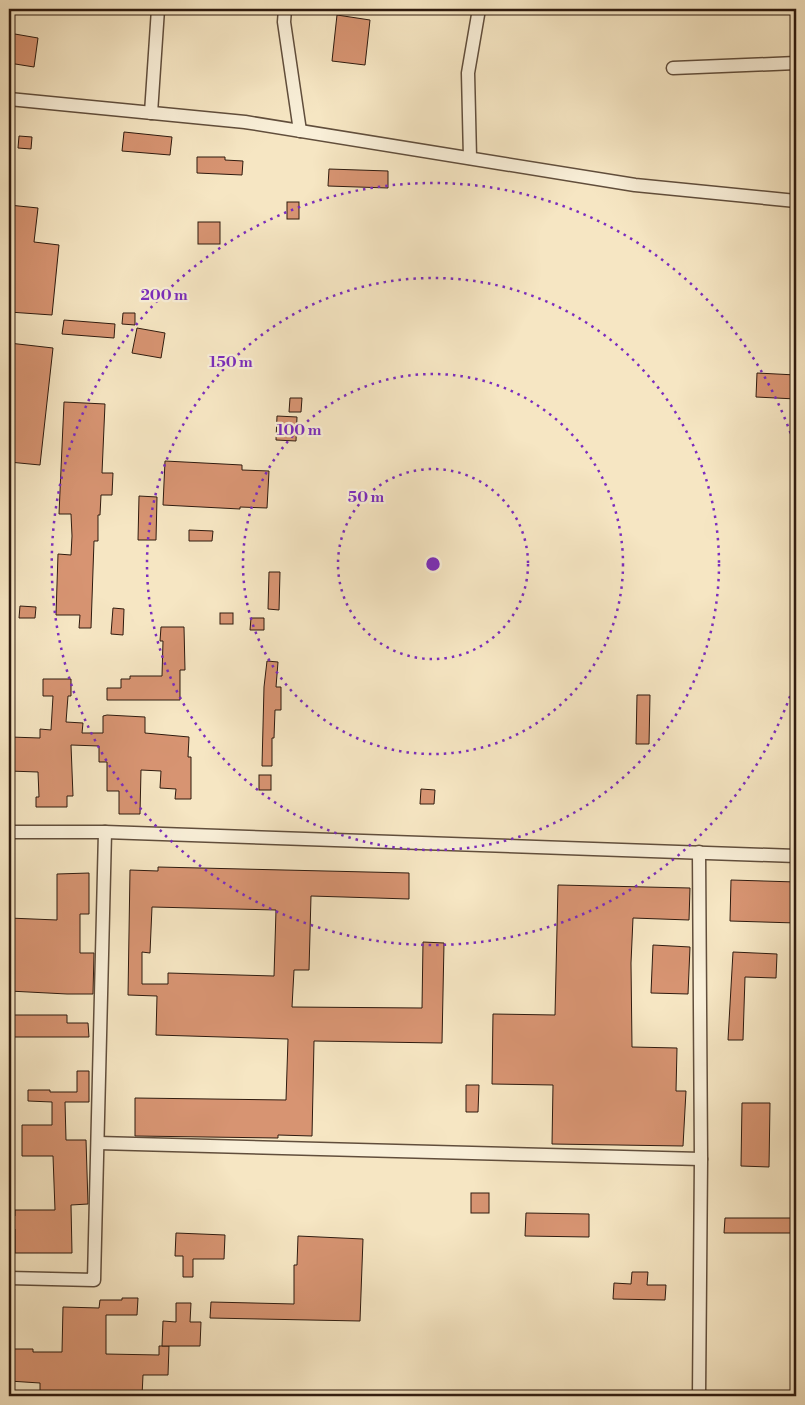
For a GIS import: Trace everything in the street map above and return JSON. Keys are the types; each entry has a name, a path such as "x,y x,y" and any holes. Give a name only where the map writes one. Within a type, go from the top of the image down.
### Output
{"street":[{"path":"151,113 158,9"},
{"path":"285,9 284,22 300,131"},
{"path":"470,158 468,73 479,9"},
{"path":"673,68 796,63"},
{"path":"9,99 246,122 635,185 796,201"},
{"path":"9,832 105,832 796,856"},
{"path":"9,1278 94,1280 105,832"},
{"path":"699,1396 701,1159 700,852"},
{"path":"98,1143 701,1159"}],"building":[{"path":"337,15 370,20 365,65 332,61"},
{"path":"9,33 38,38 34,67 9,63"},
{"path":"124,132 172,137 170,155 122,151"},
{"path":"19,136 32,137 31,149 18,148"},
{"path":"197,157 225,157 225,160 243,161 242,175 197,173"},
{"path":"329,169 388,171 388,188 328,186"},
{"path":"287,202 299,202 299,219 287,219"},
{"path":"9,205 38,208 34,242 59,245 52,315 9,312"},
{"path":"198,222 220,222 220,244 198,244"},
{"path":"123,313 135,313 135,325 122,324"},
{"path":"64,320 115,324 114,338 62,334"},
{"path":"137,328 165,333 161,358 132,353"},
{"path":"9,343 53,348 40,465 9,462"},
{"path":"757,373 796,375 796,399 756,397"},
{"path":"290,398 302,398 301,412 289,412"},
{"path":"64,402 105,404 102,473 113,473 112,495 101,495 100,515 98,515 98,541 94,541 91,628 79,628 80,615 56,615 58,554 71,555 72,536 71,514 59,514"},
{"path":"277,416 297,417 296,441 276,440"},
{"path":"165,461 242,465 242,470 269,471 267,508 240,507 240,509 163,505"},
{"path":"139,496 157,497 156,540 138,540"},
{"path":"189,530 213,531 212,541 189,541"},
{"path":"269,572 280,572 279,610 268,609"},
{"path":"20,606 36,607 35,618 19,618"},
{"path":"113,608 124,609 123,635 111,634"},
{"path":"220,613 233,613 233,624 220,624"},
{"path":"251,618 264,618 264,630 250,630"},
{"path":"161,627 184,627 185,670 180,670 180,700 107,700 107,688 121,688 121,679 130,679 130,676 162,676 163,641 160,641"},
{"path":"267,661 278,662 276,687 281,687 281,710 275,710 272,766 262,766 264,687"},
{"path":"43,679 71,679 71,696 68,696 66,722 83,723 82,733 103,733 103,716 107,715 145,717 145,733 189,737 188,757 191,757 191,799 175,799 176,789 160,788 161,771 141,770 140,814 119,814 119,791 107,791 107,762 99,762 99,746 71,745 73,796 67,796 67,807 36,807 36,797 39,797 38,772 9,771 10,737 40,738 40,729 51,730 53,696 43,696"},
{"path":"637,695 650,695 649,744 636,744"},
{"path":"259,775 271,775 271,790 259,790"},
{"path":"421,789 435,790 434,804 420,804"},
{"path":"158,867 409,873 409,899 311,896 309,970 294,970 292,1007 422,1008 423,942 444,943 442,1043 314,1041 312,1136 278,1135 278,1138 135,1136 135,1098 286,1100 288,1039 156,1035 157,996 128,995 130,870 158,871","holes":["152,907 276,910 274,976 168,973 168,984 142,984 142,952 150,953"]},
{"path":"89,873 89,914 80,914 80,953 94,953 93,994 9,991 9,918 57,920 57,874"},
{"path":"731,880 796,882 796,923 730,921"},
{"path":"558,885 690,888 689,920 633,918 631,963 632,1047 677,1048 676,1091 686,1091 683,1146 552,1144 553,1085 492,1084 493,1014 555,1015"},
{"path":"653,945 690,947 688,994 651,993"},
{"path":"733,952 777,954 776,978 745,977 743,1040 728,1040"},
{"path":"9,1015 67,1015 67,1023 88,1023 89,1037 9,1037"},
{"path":"77,1071 89,1071 89,1102 65,1102 66,1140 86,1140 88,1204 71,1205 72,1253 15,1253 15,1229 9,1229 9,1216 15,1216 15,1210 55,1210 53,1156 22,1156 22,1125 52,1125 52,1102 28,1101 28,1090 77,1092"},
{"path":"466,1085 479,1085 478,1112 466,1112"},
{"path":"742,1103 770,1103 769,1167 741,1166"},
{"path":"471,1193 489,1193 489,1213 471,1213"},
{"path":"526,1213 589,1214 589,1237 525,1236"},
{"path":"725,1218 796,1218 796,1233 724,1233"},
{"path":"176,1233 225,1235 224,1259 193,1259 193,1277 183,1277 183,1256 175,1256"},
{"path":"298,1236 363,1239 360,1321 210,1318 211,1302 294,1304 294,1265 297,1265"},
{"path":"632,1272 648,1272 647,1285 666,1285 665,1300 613,1299 614,1283 631,1284"},
{"path":"122,1298 138,1298 137,1315 106,1315 106,1354 159,1355 159,1346 169,1346 168,1375 143,1375 142,1396 40,1396 40,1383 9,1381 9,1349 33,1349 33,1352 62,1352 63,1307 99,1308 100,1300 122,1300"},
{"path":"176,1303 191,1303 190,1322 201,1322 200,1346 162,1346 163,1321 176,1322"}]}
